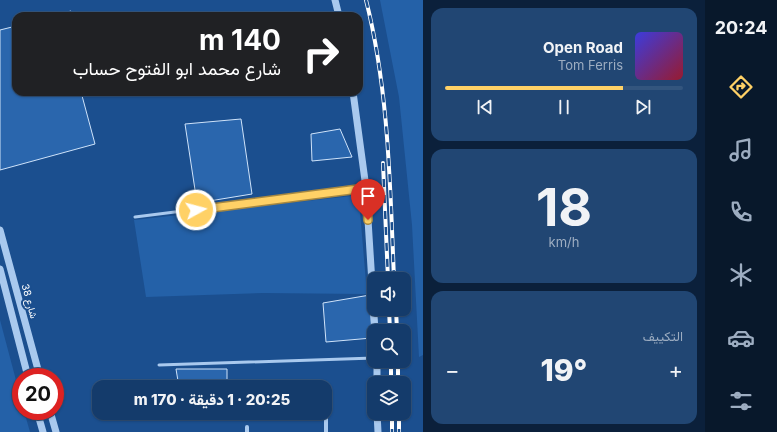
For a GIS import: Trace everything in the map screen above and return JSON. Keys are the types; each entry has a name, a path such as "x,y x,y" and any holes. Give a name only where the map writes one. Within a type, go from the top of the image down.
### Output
{"street":[{"path":"335,0 338,12"},
{"path":"354,96 366,188 375,324"},
{"name":"شارع 38","path":"0,230 38,368"},
{"name":"شارع 38","path":"0,269 26,368"},
{"path":"40,420 43,432"},
{"path":"53,420 56,432"},
{"path":"326,420 326,432"},
{"path":"377,420 378,432"}],"lane":[{"path":"135,217 366,188"},
{"path":"160,365 367,358"}],"shaded area":[{"path":"380,0 423,0 423,355 419,357 412,225 399,97"},
{"path":"361,195 360,212 367,294 263,293 146,297 134,220"},
{"path":"0,320 13,368 12,420 27,420 30,432 0,432"}],"building":[{"path":"12,27 12,96 82,96 95,144 0,170 0,30"},
{"path":"241,119 252,194 197,203 185,124"},
{"path":"340,129 352,157 312,161 311,134"},
{"path":"367,296 367,316 371,316 371,324 367,324 367,338 326,342 323,303"},
{"path":"176,369 227,369 227,380 178,380"}],"railway":[{"path":"366,0 374,34 384,104 394,272"},
{"path":"383,163 388,272"},
{"path":"389,316 390,324"},
{"path":"396,316 397,324"},
{"path":"391,368 391,376"},
{"path":"398,368 398,376"},
{"path":"392,420 392,432"},
{"path":"399,420 399,432"}],"route":[{"path":"196,210 366,188 368,220"}]}
